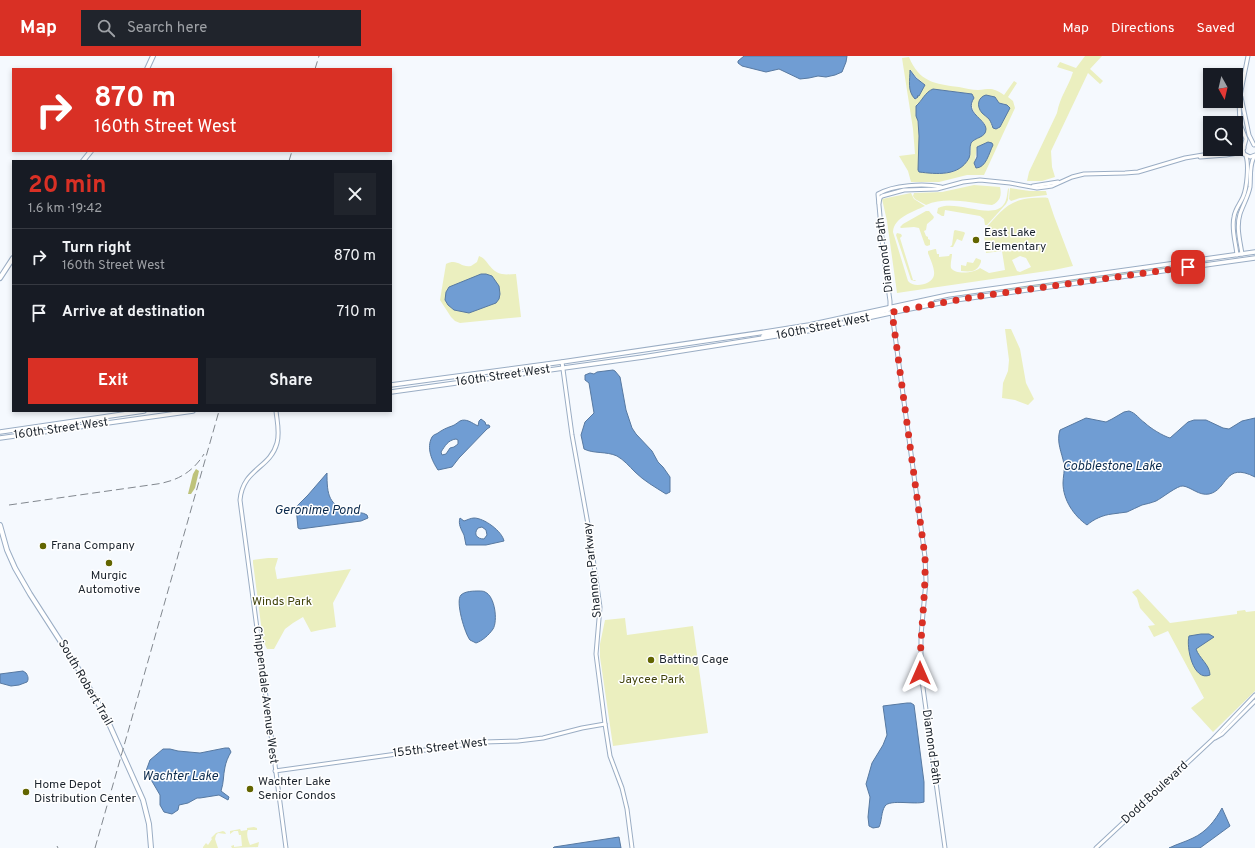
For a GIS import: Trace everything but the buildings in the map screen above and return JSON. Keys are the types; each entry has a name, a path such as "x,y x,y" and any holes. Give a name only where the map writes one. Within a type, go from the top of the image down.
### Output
{"main road":[{"path":"147,68 152,56"},
{"path":"84,160 90,152"},
{"name":"160th Street West","path":"392,385 562,362 807,325 936,298 1255,252"},
{"name":"160th Street West","path":"392,392 807,331 892,312 974,297 1255,258"},
{"path":"0,278 12,260"},
{"path":"892,312 896,309 927,302 936,298"},
{"path":"842,324 850,320 888,310 890,307"},
{"path":"763,338 764,335 798,329 807,325"},
{"name":"160th Street West","path":"0,432 137,412"},
{"name":"160th Street West","path":"0,438 186,412"},
{"name":"South Robert Trail","path":"0,525 4,542 15,568 89,686 111,727 143,800 149,824 151,848"}],"street":[{"path":"1243,81 1248,56"},
{"path":"1237,255 1233,219 1236,209 1245,192 1247,163 1244,147 1246,138 1241,127 1239,108"},
{"path":"1243,108 1249,135 1254,145"},
{"path":"1196,156 1239,149 1249,144 1254,145"},
{"path":"1196,156 1223,156 1238,153 1250,158 1255,156"},
{"name":"Diamond Path","path":"890,307 879,204 881,197 893,192 937,189 963,182 980,180 1037,188 1046,187 1084,174 1138,172 1196,156"},
{"path":"1242,254 1238,223 1249,192 1250,166 1255,156"},
{"name":"Diamond Path","path":"892,312 925,557 926,581 921,635 920,673 945,848"},
{"name":"Shannon Parkway","path":"562,362 572,435 588,523 599,600 600,615 596,640 596,654 605,724 610,756 622,788 627,809 632,848"},
{"name":"Chippendale Avenue West","path":"276,412 278,431 276,446 268,458 247,479 241,492 240,500 286,848"},
{"path":"1213,739 1255,695"},
{"path":"1213,739 1222,734 1255,701"},
{"name":"155th Street West","path":"276,771 484,742 518,741 543,738 605,724"},
{"name":"Dodd Boulevard","path":"1096,848 1213,739"}],"green space":[{"path":"1085,56 1102,56 1090,69 1103,81 1100,84 1088,73 1051,151 1052,167 1055,177 1042,181 1027,181 1029,172 1057,113 1060,102 1073,72 1057,67 1060,62 1076,68"},
{"path":"909,57 913,65 923,77 942,85 976,90 991,89 1004,95 1014,81 1017,83 1008,97 1013,101 1015,108 984,175 967,175 939,182 911,182 908,171 899,156 915,154 913,129 902,58","holes":["911,70 925,86 917,97 910,79","937,89 972,94 974,98 972,102 973,109 985,124 978,138 971,143 970,156 957,170 953,172 939,174 919,172 919,136 916,105 927,93","996,98 999,103 1005,104 1000,128 996,129 992,127 990,120 981,112","988,142 978,168 974,166 977,147"]},
{"path":"974,185 1000,187 1001,193 999,200 992,205 942,201 926,205 915,199 913,196 914,193 942,192"},
{"path":"1009,188 1008,200 1006,204 987,225 985,225 984,219 980,216 945,210 944,216 937,213 938,208 946,206 992,211 999,209 1005,202"},
{"path":"1010,188 1030,191 1046,191 1047,195 1020,198 1011,201 1009,199"},
{"path":"911,193 914,199 925,206 900,219 894,227 893,232 908,281 914,285 927,283 933,278 934,269 928,251 935,249 937,254 939,254 939,257 949,256 952,254 951,268 957,272 970,272 980,268 989,273 1005,270 1002,251 986,253 984,235 990,234 990,230 984,230 1005,208 1016,201 1023,199 1048,198 1073,266 897,293 887,221 882,199","holes":["1020,256 1026,258 1031,267 1020,272 1017,271 1012,260"]},
{"path":"926,211 929,211 934,217 927,224 926,230 924,231 930,240 930,245 927,246 925,245 919,228 900,227"},
{"path":"955,230 965,233 962,241 957,239 953,247 950,247 952,245"},
{"path":"897,233 901,234 902,236 900,238 913,280 916,280 915,281 911,280 896,235"},
{"path":"479,256 498,273 516,274 521,317 460,323 451,317 440,300 446,264 453,262 464,266 471,266 477,262"},
{"path":"976,258 981,260 981,262 976,270 961,271 961,265 966,266 967,262 973,263"},
{"path":"1175,265 1176,267 1007,291 1007,288"},
{"path":"1005,329 1011,329 1020,349 1026,383 1034,399 1028,405 1015,400 1002,398 1003,383 1008,371 1009,360"},
{"path":"196,469 199,471 195,488 191,494 188,494 193,474"},
{"name":"Winds Park","path":"278,558 275,568 277,579 351,569 333,603 336,627 311,632 303,617 285,629 274,649 267,649 263,640 253,560"},
{"path":"1138,589 1170,623 1237,614 1237,611 1255,611 1255,691 1213,732 1191,708 1204,698 1168,631 1154,637 1148,626 1155,625 1140,608 1137,598 1132,592"},
{"name":"Jaycee Park","path":"625,618 627,635 693,626 708,733 613,746 600,657 600,644 605,620"},
{"path":"247,828 257,828 257,830 248,830 247,833 250,845 259,842 258,847 232,848 231,846 234,845 234,847 242,846 241,835 239,835 238,831 234,831 230,834 230,831 240,829 241,831 247,830"},
{"path":"223,831 226,834 218,833 216,835 215,839 218,848 203,848 206,843 208,845 212,839 211,838 216,833"}],"water":[{"path":"744,56 847,56 842,72 826,77 818,76 800,79 779,69 766,72 742,66 738,63 738,61"},
{"path":"910,70 916,78 925,85 919,96 915,99 912,96 910,89"},
{"path":"933,89 972,94 974,98 972,103 973,112 985,125 986,129 986,132 982,136 971,143 970,156 965,164 947,173 926,173 919,172 918,170 919,136 916,106 928,92"},
{"path":"986,95 995,97 999,103 1007,105 1010,108 1000,127 996,129 993,128 989,119 979,108 981,98"},
{"path":"988,142 992,143 993,145 985,163 976,168 974,163 977,157 977,147"},
{"path":"481,274 492,276 499,286 500,294 496,303 469,313 454,310 448,305 445,300 446,292 449,287"},
{"path":"613,370 620,377 626,410 632,428 652,451 658,462 670,477 670,492 666,494 642,478 617,456 592,452 584,449 581,435 585,422 594,413 589,383 585,380 585,375"},
{"name":"Cobblestone Lake","path":"1129,411 1153,429 1170,438 1188,422 1194,420 1206,420 1223,428 1229,429 1242,421 1255,418 1255,477 1237,472 1232,474 1220,487 1209,494 1198,493 1181,486 1156,501 1142,505 1127,512 1102,516 1087,525 1070,507 1063,489 1064,464 1059,439 1060,430 1086,418 1106,422 1124,412"},
{"path":"481,419 490,427 452,467 438,470 432,459 430,450 430,441 433,436 462,420 469,421 478,426","holes":["453,440 458,440 458,444 450,448 446,454 442,455 441,452 447,444"]},
{"name":"Geronime Pond","path":"327,473 330,498 334,503 344,509 365,514 368,518 361,521 300,529 298,528 296,507"},
{"path":"460,518 464,521 474,518 483,520 500,533 504,541 486,545 466,545 459,522","holes":["482,527 486,530 487,535 484,539 476,536 478,528"]},
{"path":"479,591 488,594 491,598 495,609 495,625 490,633 476,643 468,637 461,618 459,598 465,593"},
{"path":"1209,634 1214,637 1196,649 1210,671 1210,675 1204,676 1195,669 1190,655 1188,641 1189,636"},
{"path":"23,671 28,676 27,682 11,686 0,683 0,674"},
{"path":"907,703 914,705 924,782 924,802 897,802 888,804 884,808 879,827 873,828 869,826 868,817 870,797 866,784 872,763 887,735 883,706"},
{"name":"Wachter Lake","path":"229,748 231,752 225,765 221,791 229,797 228,800 219,795 197,798 188,803 179,805 178,810 172,814 164,812 160,805 160,795 146,771 150,760 163,749 200,753"},
{"path":"1222,808 1230,826 1200,848 1169,848 1202,833 1213,822"},
{"path":"619,837 621,848 553,848 554,847"}],"railway":[{"path":"315,68 319,56"},
{"path":"289,160 292,152"},
{"path":"95,848 219,412"},
{"path":"9,505 164,483 178,478 190,471 204,454"}],"place":[{"name":"East Lake Elementary","path":"976,240"},
{"name":"Frana Company","path":"43,546"},
{"name":"Murgic Automotive","path":"109,563"},
{"name":"Batting Cage","path":"651,660"},
{"name":"Wachter Lake Senior Condos","path":"250,789"},
{"name":"Home Depot Distribution Center","path":"26,792"}],"route":[{"path":"920,673 921,635 926,581 925,557 892,312 974,297 1188,267"}]}
